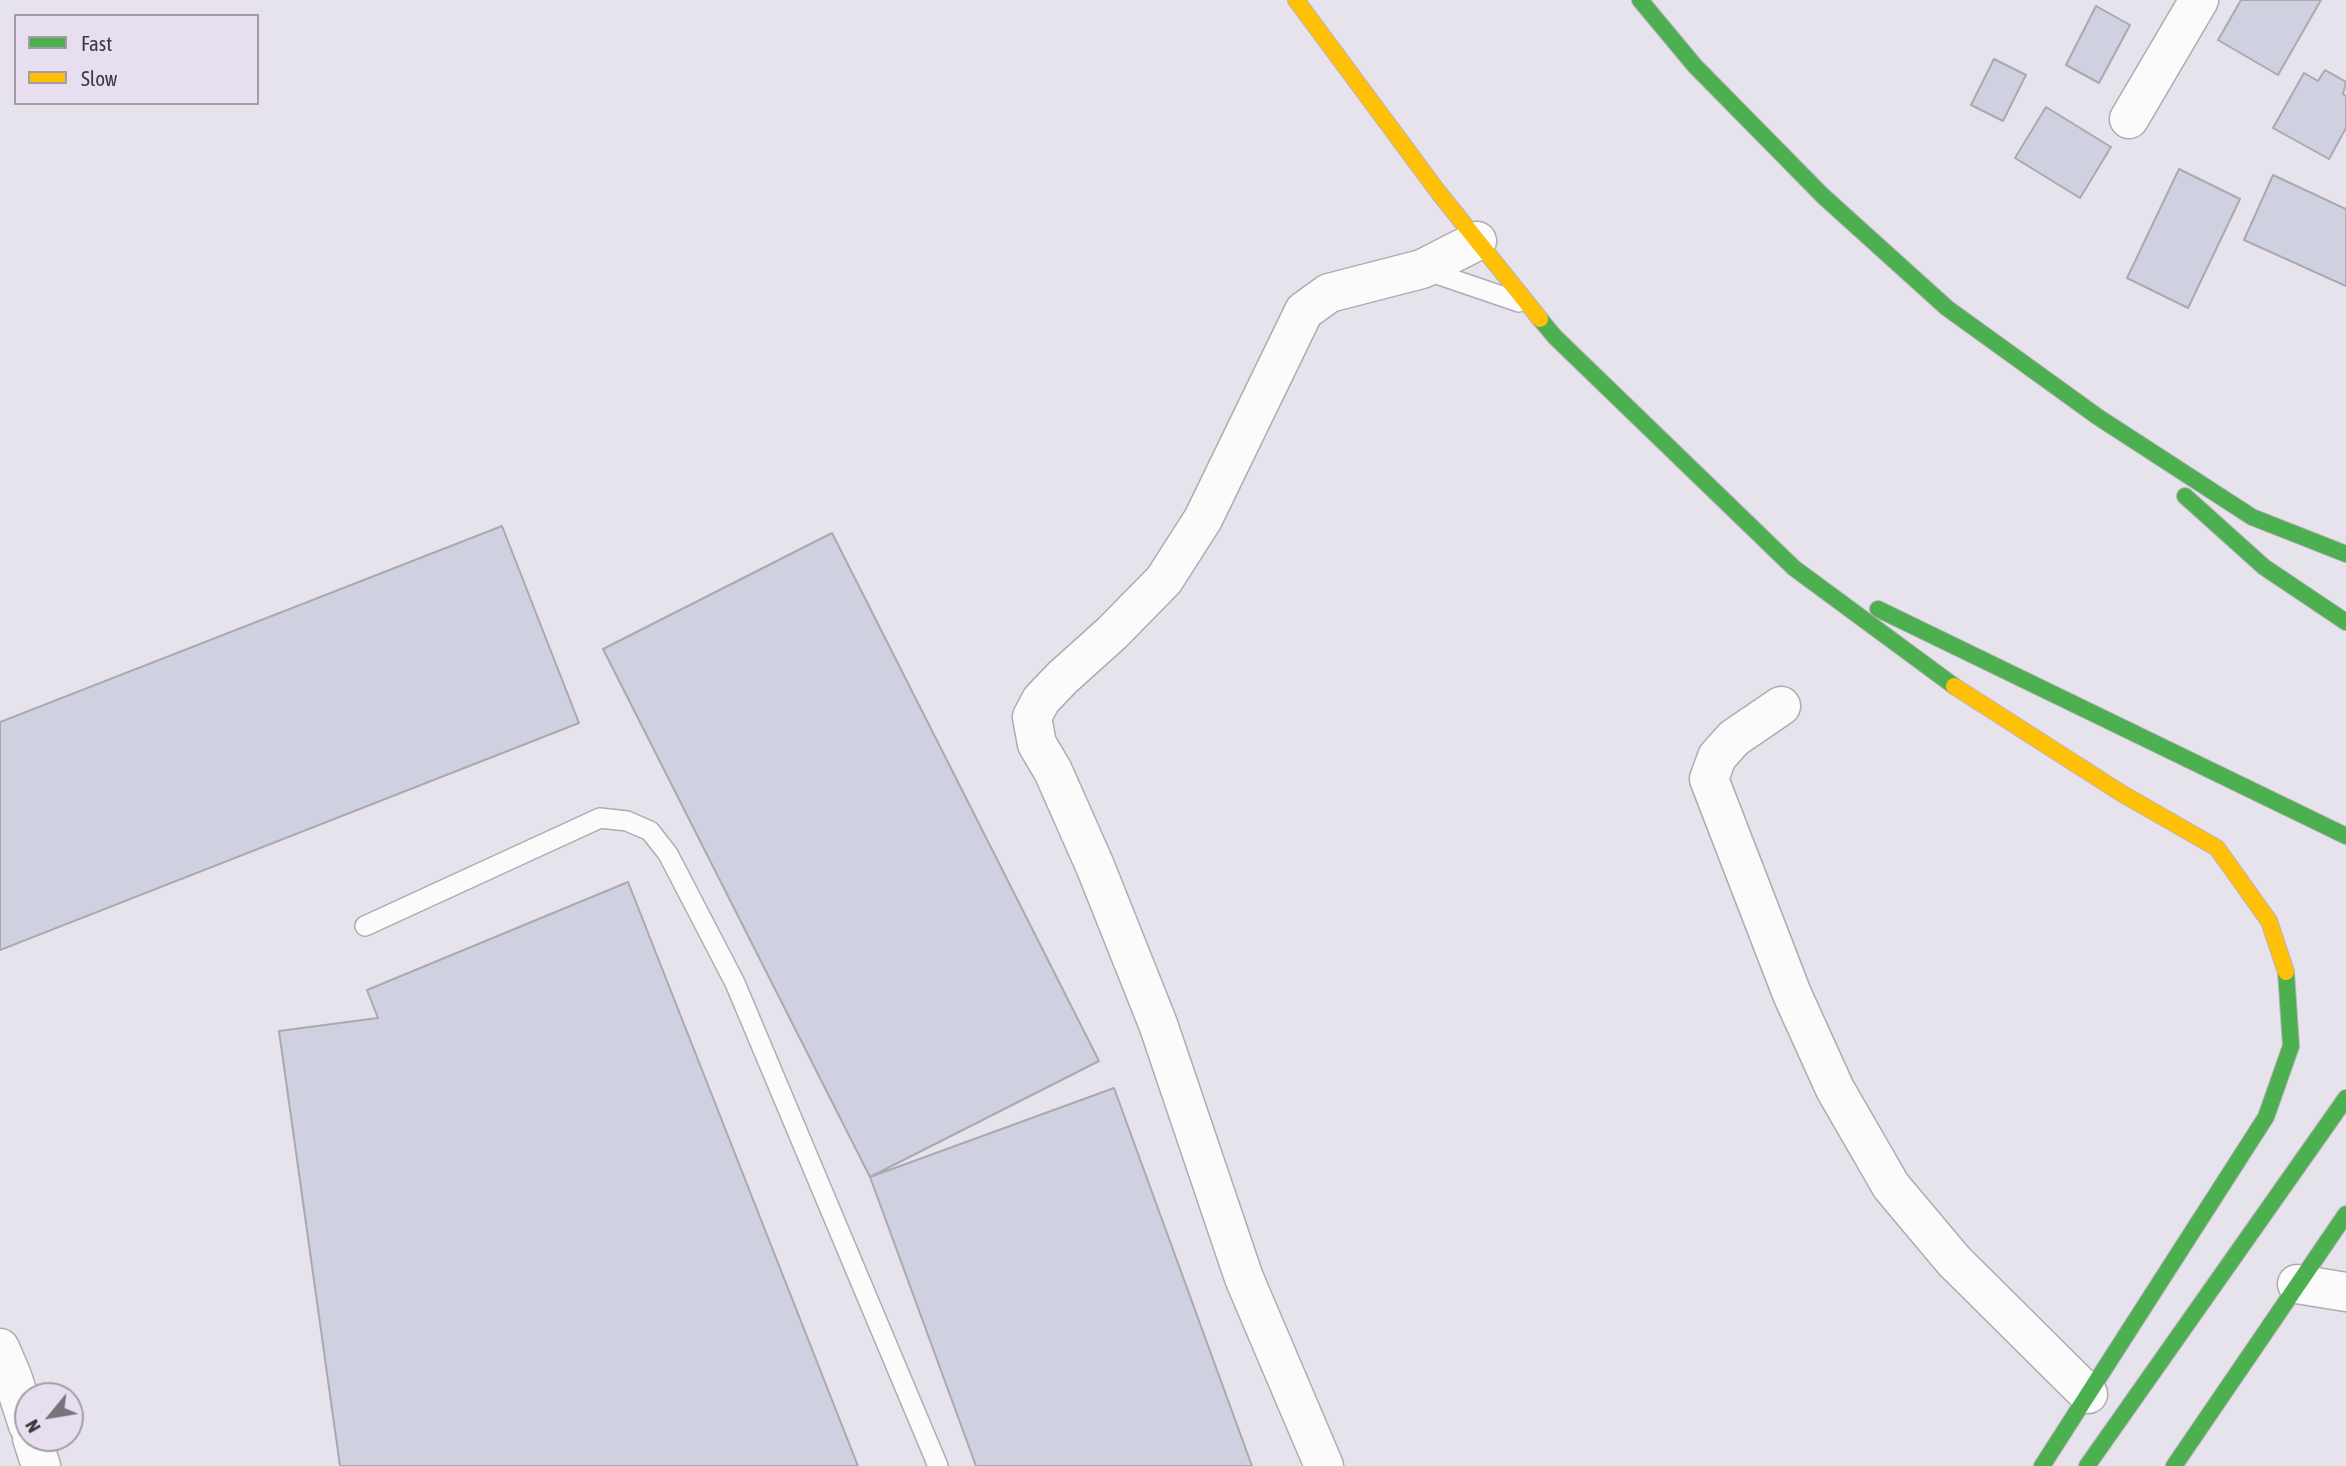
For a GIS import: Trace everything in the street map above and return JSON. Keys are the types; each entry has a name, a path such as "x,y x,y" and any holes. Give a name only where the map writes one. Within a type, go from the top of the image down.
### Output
{"highway":[{"path":"1296,0 1438,193 1555,337 1794,568 1952,685 2121,793 2217,848 2269,921 2288,979 2291,1046 2266,1117 2042,1466"},
{"path":"1640,0 1695,66 1823,197 1947,308 2098,417 2252,517 2346,554"},
{"path":"2098,417 2264,567 2346,622"},
{"path":"1794,568 2346,836"},
{"path":"2087,1466 2346,1098"},
{"path":"2174,1466 2346,1214"}],"street":[{"path":"2129,119 2199,0"},
{"path":"1324,1466 1244,1278 1158,1024 1095,866 1053,771 1037,744 1032,717 1041,700 1062,678 1112,633 1164,580 1203,519 1304,311 1329,293 1422,269 1477,241"},
{"path":"1781,706 1734,738 1717,757 1709,779 1792,994 1835,1089 1891,1185 1954,1261 2088,1394"},
{"path":"2297,1284 2346,1292"},
{"path":"0,1348 14,1382"}],"lane":[{"path":"1422,269 1530,306"},
{"path":"365,926 600,818 627,821 650,831 668,855 735,983 938,1466"}],"building":[{"path":"2241,0 2321,0 2278,75 2218,40"},
{"path":"2096,6 2130,25 2099,83 2066,65"},
{"path":"1994,59 2026,75 2003,121 1971,105"},
{"path":"2325,70 2346,82 2343,94 2346,96 2346,128 2329,159 2273,128 2304,73 2318,81"},
{"path":"2046,107 2111,147 2080,198 2015,158"},
{"path":"2179,169 2240,199 2188,308 2127,278"},
{"path":"2273,175 2346,209 2346,286 2244,240"},
{"path":"502,526 579,723 0,950 0,722"},
{"path":"832,533 1099,1061 870,1177 603,649"},
{"path":"628,882 858,1466 340,1466 279,1031 378,1018 367,990"},
{"path":"1114,1088 1252,1466 976,1466 870,1177"}],"traffic: fast":[{"path":"1640,0 1695,66 1823,196 1947,308 2098,417 2252,517 2346,554"},
{"path":"1540,319 1555,337 1794,568 1954,686"},
{"path":"2185,496 2264,567 2346,622"},
{"path":"1878,609 2346,836"},
{"path":"2042,1466 2266,1117 2291,1046 2286,972"},
{"path":"2087,1466 2346,1098"},
{"path":"2174,1466 2346,1214"}],"traffic: slow":[{"path":"1296,0 1439,193 1540,319"},
{"path":"1954,686 2121,793 2217,848 2269,921 2286,972"}]}
